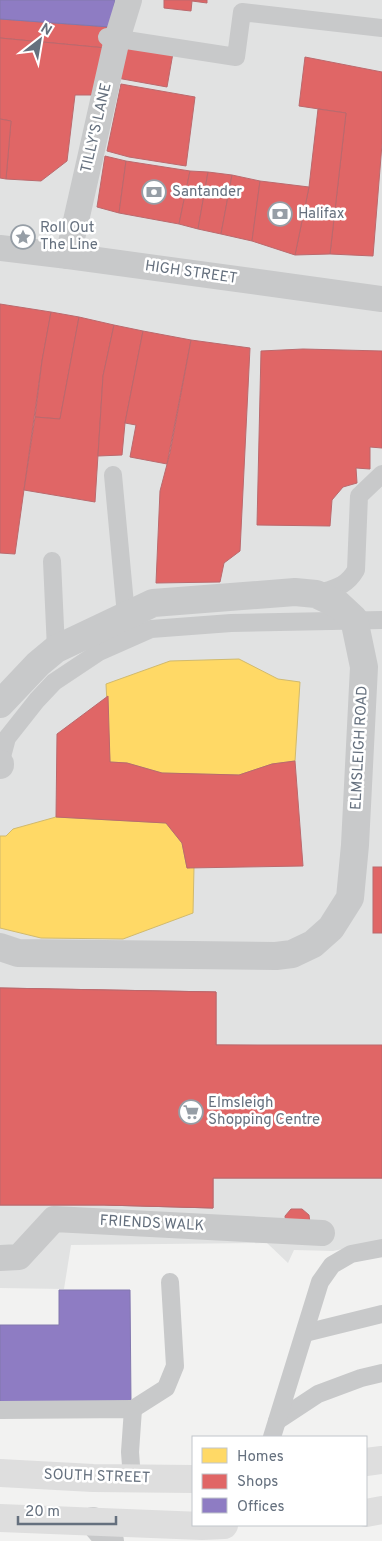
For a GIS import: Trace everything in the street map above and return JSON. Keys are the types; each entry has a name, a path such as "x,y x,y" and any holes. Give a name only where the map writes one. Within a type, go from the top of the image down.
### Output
{"main road":[{"path":"367,1462 382,1460"},
{"name":"SOUTH STREET","path":"0,1473 192,1480"},
{"path":"367,1513 382,1510"},
{"path":"0,1518 101,1531 205,1531"}],"street":[{"name":"TILLY'S LANE","path":"68,256 111,38 129,0"},
{"name":"HIGH STREET","path":"0,248 381,293"},
{"name":"ELMSLEIGH ROAD","path":"0,704 38,664 56,649 153,603 295,592 316,594 339,605 354,619 364,667 355,845 350,898 331,928 313,944 292,954 276,956 18,953 0,946"},
{"name":"FRIENDS WALK","path":"0,1258 19,1257 54,1219 322,1233"}],"lane":[{"path":"111,38 236,57 242,12 382,28"},
{"path":"316,594 343,585 356,570 359,496 382,474"},
{"path":"113,475 126,615"},
{"path":"52,561 56,649"},
{"path":"0,764 7,738 54,682 78,664 106,648 151,628 231,623 382,620"},
{"path":"275,1429 320,1282 332,1265 351,1254 382,1248"},
{"path":"0,1410 133,1409 166,1388 174,1366 170,1282"},
{"path":"305,1333 382,1314"},
{"path":"275,1429 318,1394 361,1378 382,1373"},
{"path":"132,1479 130,1452 133,1409"}],"shaded area":[{"path":"0,0 382,0 382,1241 333,1251 294,1250 288,1263 267,1243 71,1245 64,1289 0,1288"}],"building: Homes":[{"path":"239,659 278,679 300,682 295,761 272,764 239,775 162,773 127,763 110,762 106,684 170,661"},
{"path":"56,817 166,823 182,843 187,868 194,867 193,913 123,939 41,938 0,928 0,836 6,836 13,829"}],"building: Shops":[{"path":"164,0 207,0 207,3 192,1 191,11 164,8"},
{"path":"0,19 110,27 106,48 0,38"},
{"path":"0,38 106,48 100,95 75,95 67,161 41,181 6,179 11,121 0,119"},
{"path":"123,44 173,53 167,87 117,78"},
{"path":"305,57 382,72 382,144 373,256 330,254 346,113 299,106"},
{"path":"121,84 195,97 186,166 129,157 107,151"},
{"path":"318,109 346,113 330,254 295,255 309,187"},
{"path":"0,119 11,121 6,179 0,178"},
{"path":"105,156 126,161 119,213 97,207"},
{"name":"Santander","path":"126,161 190,171 179,224 119,213"},
{"path":"190,171 208,172 198,229 179,224"},
{"path":"208,172 232,175 221,234 198,229"},
{"path":"232,175 260,181 252,241 221,234"},
{"name":"Halifax","path":"260,181 309,187 295,255 252,241"},
{"path":"0,304 51,312 42,361 15,554 0,553"},
{"path":"51,312 79,317 60,419 35,417 42,361"},
{"path":"79,317 114,325 103,376 95,502 24,490 35,417 60,419"},
{"path":"114,325 143,331 125,423 122,455 98,456 103,376"},
{"path":"143,331 191,340 167,464 130,457 136,425 125,423"},
{"path":"191,340 250,348 240,551 224,563 220,582 156,583 160,491 170,453"},
{"path":"303,349 382,351 382,448 370,447 370,469 356,468 357,483 343,487 332,500 330,526 257,525 261,351"},
{"path":"108,696 110,762 127,763 162,773 239,775 272,764 295,761 303,866 187,868 182,843 166,823 56,817 57,734"},
{"path":"373,867 382,867 382,933 373,933"},
{"name":"Elmsleigh Shopping Centre","path":"0,988 216,992 216,1045 382,1047 382,1178 213,1178 213,1208 0,1205"},
{"name":"Elmsleigh Shopping Centre","path":"0,988 216,992 216,1045 382,1045 382,1178 213,1178 213,1208 0,1205"},
{"path":"291,1209 302,1209 309,1215 310,1223 286,1225 285,1216"}],"building: Offices":[{"path":"0,0 115,0 110,27 0,19"},
{"path":"59,1290 130,1290 131,1404 0,1404 0,1325 59,1325"}],"place":[{"name":"Santander","path":"154,192"},
{"name":"Halifax","path":"280,214"},
{"name":"Roll Out The Line","path":"23,237"},
{"name":"Elmsleigh Shopping Centre","path":"191,1112"}]}
